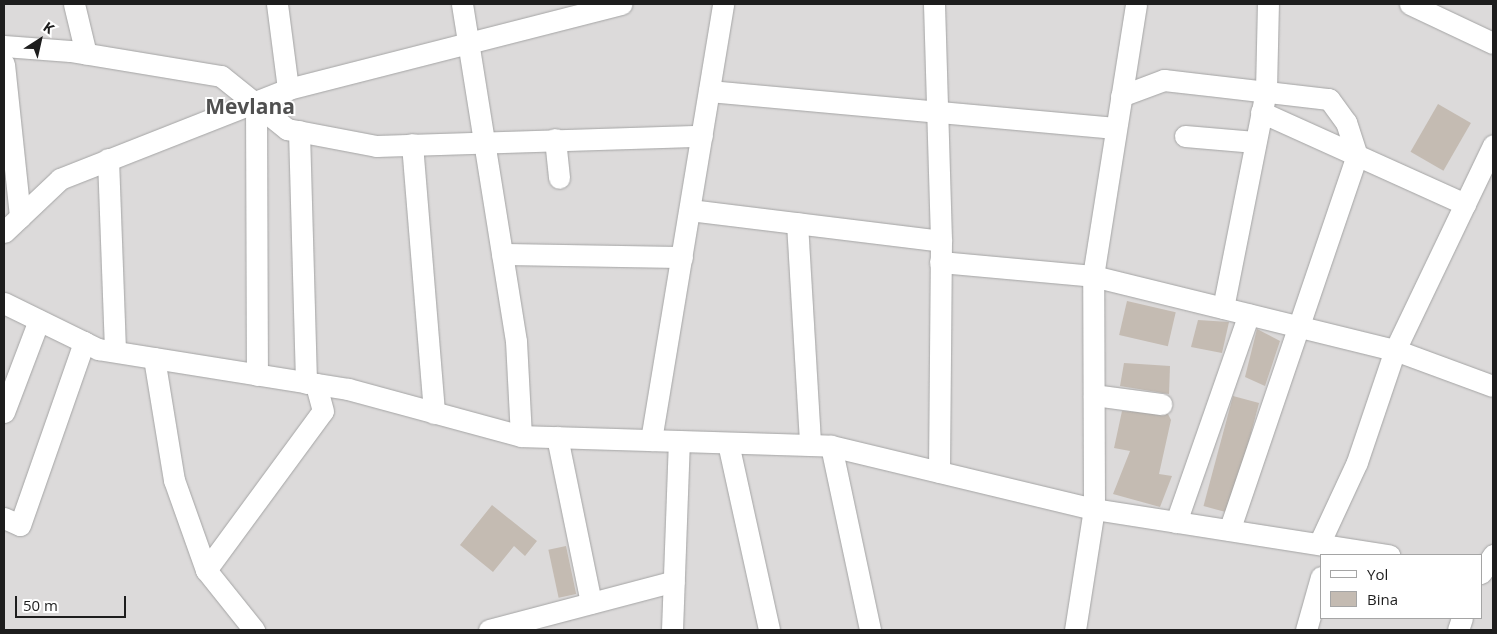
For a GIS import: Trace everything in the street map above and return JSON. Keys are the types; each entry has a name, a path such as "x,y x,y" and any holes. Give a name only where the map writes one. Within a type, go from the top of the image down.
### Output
{"street":[{"path":"74,4 86,54"},
{"path":"277,4 288,89"},
{"path":"462,4 465,41 484,140 516,341 521,436"},
{"path":"4,232 60,179 288,89 465,41 621,4"},
{"path":"651,440 723,4"},
{"path":"934,4 940,251 939,472"},
{"path":"1075,630 1094,509 1093,276 1136,4"},
{"path":"1223,308 1266,90 1268,4"},
{"path":"1410,4 1493,43"},
{"path":"4,46 86,54 221,76 256,101 287,129 376,146 484,140 702,136"},
{"path":"4,64 20,217"},
{"path":"1121,96 1164,80 1266,90 1329,99 1346,122 1357,155 1302,327 1229,530"},
{"path":"709,91 1115,128"},
{"path":"256,101 256,375"},
{"path":"1261,112 1465,204"},
{"path":"206,570 323,411 311,383 300,131"},
{"path":"1184,136 1256,142"},
{"path":"555,139 559,178"},
{"path":"412,144 434,413"},
{"path":"1325,549 1396,350 1493,145"},
{"path":"108,159 115,351"},
{"path":"690,210 797,224 940,251 1093,276 1396,350 1493,386"},
{"path":"797,224 821,445 870,630"},
{"path":"502,254 682,257"},
{"path":"4,303 84,342 115,351 311,383 521,436 821,445 1094,509 1229,530 1325,549 1378,554"},
{"path":"1176,522 1249,314"},
{"path":"4,412 39,320"},
{"path":"4,518 20,525 84,342"},
{"path":"154,358 174,480 206,570 254,630"},
{"path":"1094,395 1161,404"},
{"path":"556,437 591,603"},
{"path":"672,630 679,441"},
{"path":"728,442 769,630"},
{"path":"1482,572 1493,555"},
{"path":"489,630 674,581"},
{"path":"1306,630 1320,581"}],"shaded area":[{"path":"4,4 1493,4 1493,630 4,630"}],"building":[{"path":"1438,104 1471,123 1443,171 1410,152"},
{"path":"1127,301 1176,312 1168,346 1119,335"},
{"path":"1198,320 1229,322 1222,353 1191,347"},
{"path":"1257,329 1280,341 1265,386 1245,377"},
{"path":"1124,363 1170,366 1169,394 1120,386"},
{"path":"1233,396 1259,403 1230,513 1203,506"},
{"path":"1122,411 1168,414 1171,420 1159,474 1172,476 1160,507 1113,494 1130,451 1114,448"},
{"path":"492,505 537,541 525,556 514,546 493,572 460,545"},
{"path":"566,546 576,594 559,598 548,550"}],"district":[{"name":"Mevlana","path":"250,106"}]}
